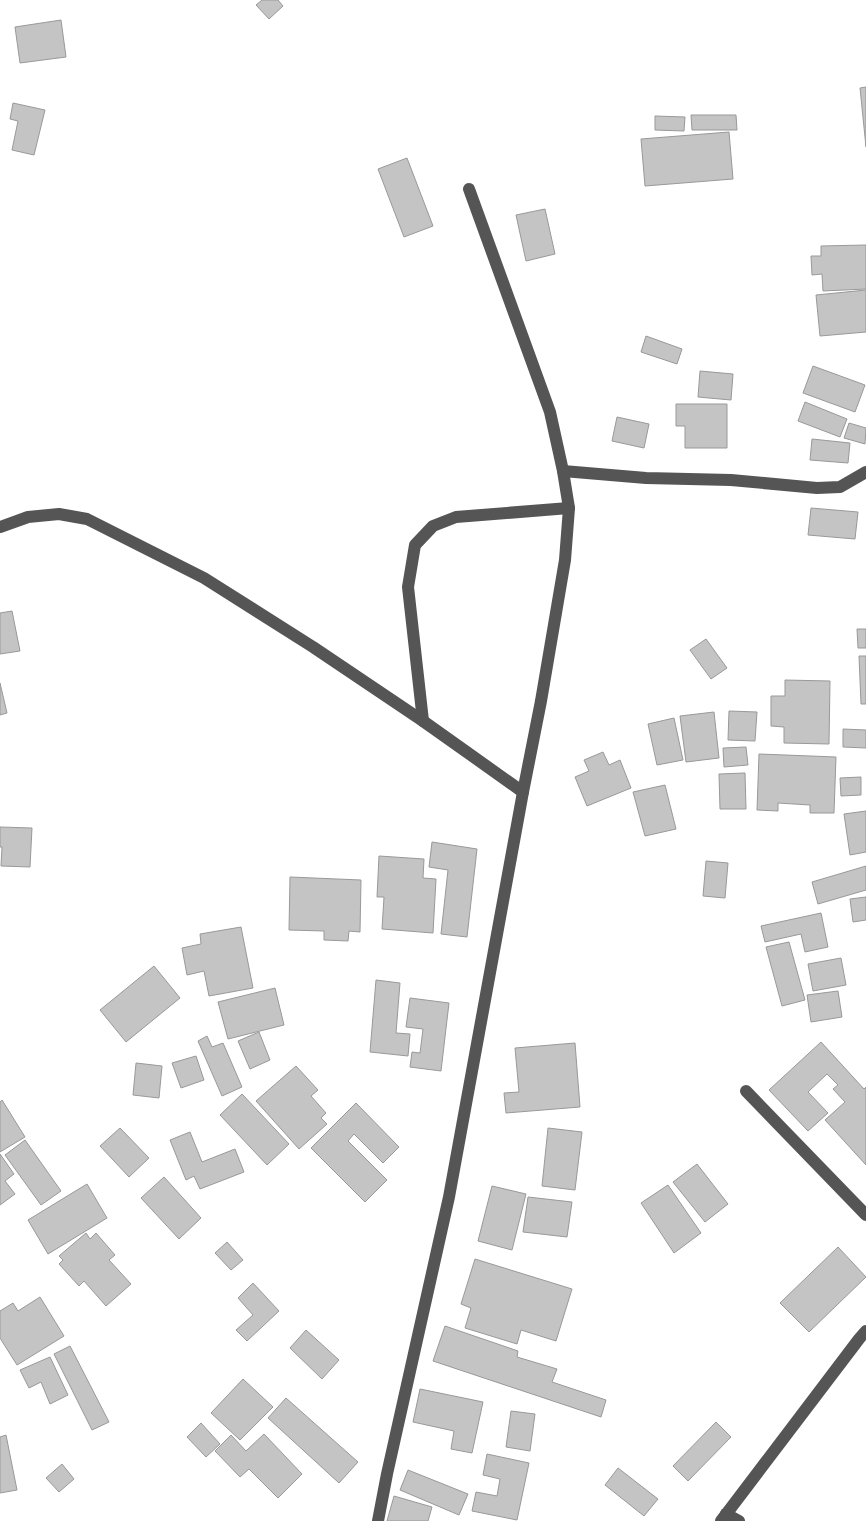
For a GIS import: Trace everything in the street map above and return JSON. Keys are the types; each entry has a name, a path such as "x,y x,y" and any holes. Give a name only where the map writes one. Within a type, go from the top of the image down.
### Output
{"street":[{"path":"378,1521 449,1197 541,701 565,560 569,508 550,412 468,189"},
{"path":"563,471 646,478 731,480 817,488 840,487 866,472"},
{"path":"423,721 408,587 415,546 433,526 456,516 569,508"},
{"path":"0,527 28,517 59,514 87,519 204,578 313,647 423,721 523,792"},
{"path":"746,1091 866,1215"},
{"path":"739,1521 724,1518 852,1346 866,1331"}],"building":[{"path":"262,0 278,0 283,6 269,19 256,5"},
{"path":"61,20 66,57 20,63 15,27"},
{"path":"866,87 866,147 860,88"},
{"path":"13,103 45,110 34,155 12,150 18,121 10,119"},
{"path":"691,115 736,115 737,130 692,130"},
{"path":"655,116 685,117 684,131 655,130"},
{"path":"729,132 733,179 645,186 641,139"},
{"path":"407,158 433,226 404,237 378,169"},
{"path":"545,209 555,254 526,261 516,215"},
{"path":"866,245 866,289 823,291 822,274 812,275 811,256 821,256 821,246"},
{"path":"866,290 866,332 820,336 816,295"},
{"path":"646,336 682,349 677,364 641,352"},
{"path":"813,366 865,385 855,412 803,393"},
{"path":"700,371 733,374 731,400 698,397"},
{"path":"805,402 847,419 840,437 798,421"},
{"path":"676,404 727,404 727,448 685,448 685,426 676,426"},
{"path":"617,417 649,424 644,448 612,441"},
{"path":"849,423 866,428 865,444 844,438"},
{"path":"812,439 850,443 848,463 810,460"},
{"path":"811,508 858,512 855,539 808,535"},
{"path":"12,611 20,651 0,654 0,613"},
{"path":"857,629 866,629 866,648 858,648"},
{"path":"706,639 727,668 711,679 690,650"},
{"path":"859,656 866,656 866,704 861,704"},
{"path":"785,680 830,681 829,744 784,743 784,727 771,726 771,696 785,696"},
{"path":"0,683 7,713 0,715"},
{"path":"729,711 757,712 755,741 728,740"},
{"path":"714,712 719,758 686,762 680,716"},
{"path":"674,718 683,760 657,765 648,724"},
{"path":"843,729 866,730 866,748 843,747"},
{"path":"746,747 748,765 724,767 723,748"},
{"path":"603,752 609,765 620,760 631,788 587,806 575,777 589,771 584,760"},
{"path":"759,754 836,757 834,813 810,813 810,805 778,803 778,811 757,810"},
{"path":"745,773 746,809 720,809 719,774"},
{"path":"861,777 861,795 841,796 840,778"},
{"path":"665,785 676,829 645,836 633,792"},
{"path":"866,811 866,852 850,855 844,814"},
{"path":"0,827 32,828 30,867 1,866"},
{"path":"432,842 477,849 467,937 441,934 448,870 429,867"},
{"path":"379,856 424,859 423,878 436,879 433,933 382,929 384,897 377,897"},
{"path":"706,861 728,863 725,898 703,896"},
{"path":"866,866 866,890 818,904 812,882"},
{"path":"290,877 361,880 360,932 349,931 348,941 324,940 324,931 289,930"},
{"path":"866,897 866,920 853,922 850,899"},
{"path":"821,913 828,947 805,952 801,934 765,942 761,926"},
{"path":"241,927 253,988 209,996 204,971 187,975 182,948 201,944 200,934"},
{"path":"789,942 805,1000 782,1006 766,947"},
{"path":"841,958 846,985 813,991 808,964"},
{"path":"154,966 180,998 126,1042 100,1010"},
{"path":"376,980 400,983 396,1033 410,1034 408,1056 370,1052"},
{"path":"275,988 284,1025 228,1039 218,1002"},
{"path":"838,991 842,1017 811,1022 807,995"},
{"path":"410,998 449,1003 441,1071 410,1067 412,1052 420,1053 423,1029 406,1027"},
{"path":"259,1032 270,1060 250,1069 238,1041"},
{"path":"207,1036 212,1047 223,1043 242,1087 222,1096 198,1041"},
{"path":"821,1042 864,1089 866,1087 866,1165 825,1120 845,1102 833,1089 838,1085 827,1074 808,1092 828,1113 808,1131 769,1090"},
{"path":"575,1043 580,1107 506,1113 504,1093 519,1092 515,1048"},
{"path":"196,1056 204,1080 181,1088 172,1063"},
{"path":"136,1063 162,1066 159,1098 133,1095"},
{"path":"296,1066 318,1090 311,1096 326,1113 321,1118 327,1124 299,1149 256,1101"},
{"path":"242,1094 289,1144 267,1165 220,1115"},
{"path":"2,1100 25,1137 0,1152 0,1102"},
{"path":"356,1103 399,1147 383,1163 354,1134 348,1141 387,1180 365,1202 311,1148"},
{"path":"120,1128 149,1158 129,1177 100,1146"},
{"path":"548,1128 582,1132 575,1190 542,1186"},
{"path":"190,1132 202,1162 235,1149 244,1172 200,1189 194,1176 186,1180 170,1140"},
{"path":"25,1140 61,1191 41,1205 5,1155"},
{"path":"0,1154 14,1174 5,1181 15,1194 0,1205"},
{"path":"697,1164 728,1204 705,1222 673,1182"},
{"path":"164,1177 201,1218 179,1239 141,1198"},
{"path":"87,1184 107,1218 48,1254 28,1220"},
{"path":"668,1185 701,1233 674,1253 641,1203"},
{"path":"492,1186 526,1194 512,1250 478,1241"},
{"path":"528,1197 572,1202 567,1237 523,1232"},
{"path":"86,1233 90,1239 96,1233 115,1255 109,1260 131,1284 106,1306 84,1281 79,1286 59,1264 63,1260 59,1256"},
{"path":"227,1242 243,1260 231,1270 215,1253"},
{"path":"838,1247 866,1277 809,1332 780,1303"},
{"path":"475,1259 572,1289 556,1341 521,1330 517,1344 465,1328 471,1308 461,1304"},
{"path":"253,1283 279,1311 247,1341 236,1330 253,1315 238,1298"},
{"path":"40,1297 64,1336 17,1365 0,1338 0,1311 13,1303 18,1311"},
{"path":"445,1326 518,1351 517,1357 557,1369 552,1382 606,1400 601,1417 433,1361"},
{"path":"306,1330 339,1360 322,1379 290,1348"},
{"path":"70,1346 109,1422 92,1430 54,1354"},
{"path":"50,1357 68,1395 50,1404 41,1382 29,1388 20,1370"},
{"path":"243,1379 273,1407 240,1440 211,1413"},
{"path":"420,1389 483,1402 472,1453 451,1449 454,1431 413,1422"},
{"path":"286,1398 358,1462 339,1483 268,1418"},
{"path":"511,1411 535,1414 530,1451 506,1447"},
{"path":"716,1422 731,1437 688,1481 673,1466"},
{"path":"201,1423 220,1444 206,1457 187,1437"},
{"path":"264,1434 302,1474 278,1498 249,1469 240,1477 215,1451 231,1435 246,1451"},
{"path":"6,1435 17,1490 0,1493 0,1437"},
{"path":"487,1454 529,1463 517,1520 472,1511 476,1492 497,1496 500,1479 483,1475"},
{"path":"62,1464 74,1479 59,1492 46,1478"},
{"path":"618,1468 658,1499 644,1516 605,1485"},
{"path":"408,1470 468,1494 459,1515 400,1490"},
{"path":"394,1496 432,1507 428,1521 387,1521"}]}
